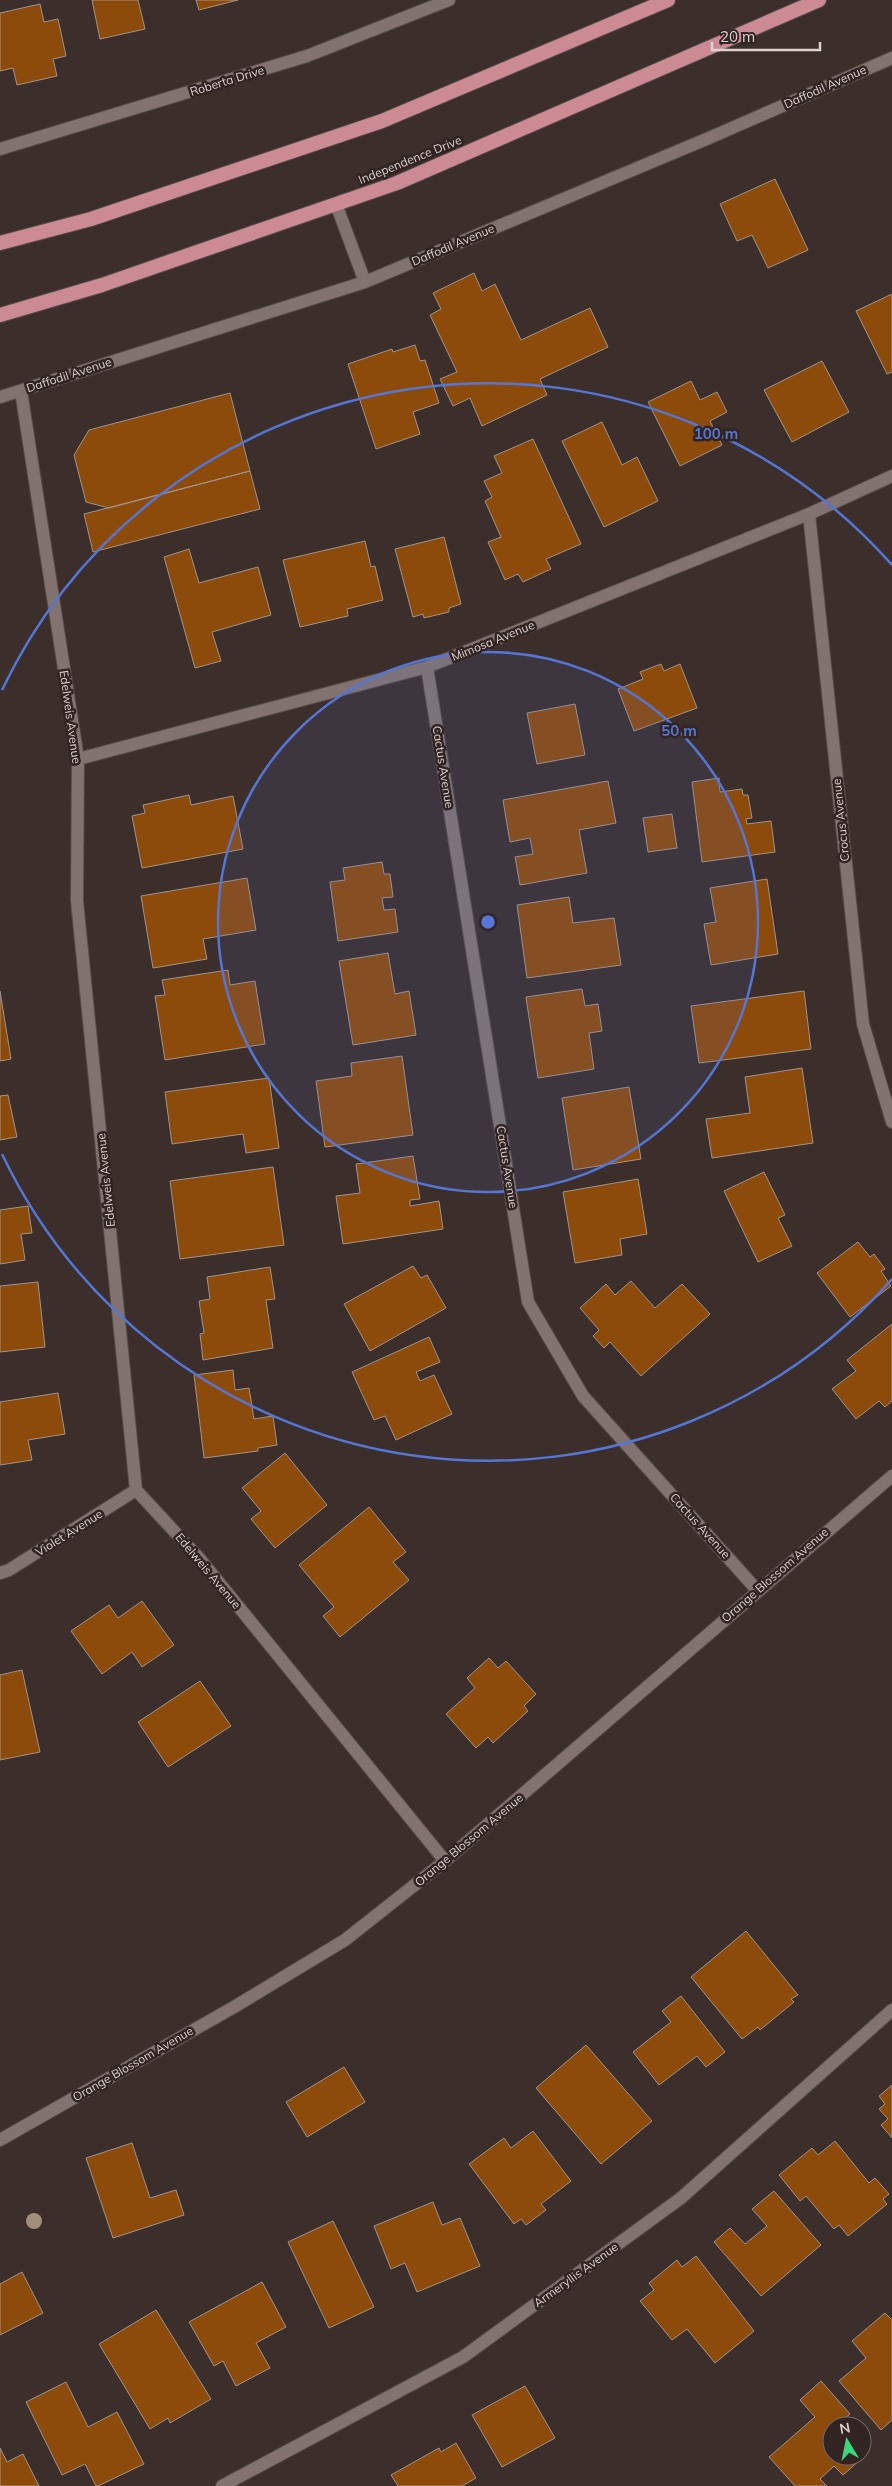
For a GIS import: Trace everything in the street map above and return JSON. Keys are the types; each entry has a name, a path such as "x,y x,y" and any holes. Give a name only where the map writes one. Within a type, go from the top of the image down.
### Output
{"highway":[{"path":"0,243 91,219 382,121 668,0"},
{"name":"Independence Drive","path":"0,315 102,286 396,183 819,0"}],"street":[{"name":"Roberta Drive","path":"0,149 307,56 449,0"},
{"name":"Daffodil Avenue","path":"0,397 365,282 709,138 892,58"},
{"path":"336,204 365,282"},
{"name":"Edelweis Avenue","path":"20,391 78,758 77,901 136,1490 199,1558 445,1862"},
{"name":"Mimosa Avenue","path":"78,758 427,667 809,514 892,476"},
{"name":"Crocus Avenue","path":"809,514 863,1024 892,1122"},
{"name":"Cactus Avenue","path":"427,667 528,1302 583,1396 757,1590"},
{"name":"Orange Blossom Avenue","path":"0,2140 234,2007 345,1940 445,1862 757,1590 892,1476"},
{"name":"Violet Avenue","path":"0,1573 9,1570 136,1490"},
{"name":"Armeryllis Avenue","path":"222,2486 463,2357 681,2198 892,2010"}],"building":[{"path":"92,0 138,0 145,29 100,39"},
{"path":"196,0 238,0 199,10"},
{"path":"40,4 44,22 58,19 66,56 53,59 57,76 17,85 13,68 0,71 0,13"},
{"path":"775,179 808,250 768,268 752,235 737,241 720,204"},
{"path":"474,273 482,291 495,284 521,340 590,308 608,347 540,379 547,395 482,426 470,398 453,406 440,379 457,372 430,315 441,309 433,293"},
{"path":"892,294 892,372 887,374 856,311"},
{"path":"415,345 420,361 425,360 439,403 413,412 420,434 376,449 348,364 392,349 393,352"},
{"path":"822,361 849,412 792,442 764,390"},
{"path":"691,381 700,400 717,392 727,412 710,421 722,445 680,466 648,402"},
{"path":"230,393 250,471 109,508 86,502 74,455 89,430"},
{"path":"602,422 622,465 637,457 658,501 604,527 562,441"},
{"path":"533,439 581,544 546,559 551,569 523,582 518,574 505,580 488,542 501,537 485,501 492,497 484,481 502,473 494,456"},
{"path":"250,471 260,509 93,552 84,514"},
{"path":"444,537 461,604 449,608 449,612 424,618 423,614 413,617 395,549"},
{"path":"365,541 371,567 375,566 383,600 347,609 348,616 300,627 283,560"},
{"path":"189,549 199,583 258,567 271,615 212,632 221,661 195,668 164,557"},
{"path":"661,664 664,671 680,664 697,708 634,731 618,689 643,679 640,672"},
{"path":"575,704 585,755 537,764 527,713"},
{"path":"719,778 720,792 742,789 743,795 748,795 752,818 746,819 747,824 771,821 775,852 702,862 692,782"},
{"path":"608,781 616,823 579,830 587,873 520,885 515,857 533,854 530,838 510,842 503,800"},
{"path":"189,795 191,805 233,796 243,849 142,868 132,816 145,813 143,805"},
{"path":"672,814 677,848 648,852 643,818"},
{"path":"382,862 384,874 390,874 393,897 382,898 384,910 395,909 398,932 338,941 330,882 345,880 343,868"},
{"path":"247,878 256,930 203,939 207,959 153,968 141,896"},
{"path":"767,879 778,954 711,965 704,924 716,922 710,888"},
{"path":"569,897 573,923 614,918 621,965 527,978 517,905"},
{"path":"388,953 395,994 409,991 416,1035 353,1045 339,961"},
{"path":"228,970 230,985 255,981 265,1044 165,1060 155,996 165,995 162,980"},
{"path":"582,989 585,1006 598,1004 602,1031 589,1033 594,1069 538,1078 526,997"},
{"path":"0,991 11,1059 0,1061"},
{"path":"804,991 811,1049 699,1063 691,1006"},
{"path":"402,1056 413,1135 325,1147 316,1081 352,1076 351,1063"},
{"path":"802,1068 813,1143 712,1158 706,1119 750,1113 745,1077"},
{"path":"269,1078 279,1148 246,1153 243,1134 172,1144 165,1092"},
{"path":"629,1087 641,1159 573,1170 562,1098"},
{"path":"8,1095 17,1137 0,1140 0,1096"},
{"path":"413,1156 420,1199 410,1200 410,1206 439,1201 443,1229 343,1244 336,1196 360,1193 356,1164"},
{"path":"273,1167 284,1245 180,1259 170,1181"},
{"path":"764,1172 785,1215 778,1218 792,1246 758,1262 724,1191"},
{"path":"638,1179 647,1234 620,1239 622,1255 575,1263 563,1192"},
{"path":"28,1206 32,1233 21,1234 25,1260 0,1264 0,1210"},
{"path":"858,1242 870,1257 874,1254 885,1269 881,1271 891,1286 850,1317 817,1273"},
{"path":"413,1266 421,1278 427,1275 446,1308 370,1351 344,1304"},
{"path":"270,1267 275,1299 266,1300 273,1348 203,1360 200,1334 204,1333 199,1301 210,1299 207,1277"},
{"path":"631,1281 655,1308 682,1284 710,1314 641,1376 610,1342 604,1348 593,1336 599,1330 580,1308 606,1284 615,1295"},
{"path":"38,1282 45,1347 0,1352 0,1286"},
{"path":"892,1324 892,1401 885,1407 879,1401 856,1419 832,1389 856,1371 847,1360"},
{"path":"429,1337 440,1362 416,1372 420,1381 434,1375 452,1414 396,1440 385,1416 374,1420 352,1372"},
{"path":"233,1370 235,1390 249,1388 254,1419 273,1416 277,1445 258,1448 258,1451 204,1458 194,1375"},
{"path":"58,1393 65,1434 28,1440 32,1460 0,1465 0,1402"},
{"path":"285,1453 327,1505 275,1548 251,1519 261,1511 242,1488"},
{"path":"369,1507 406,1552 393,1562 409,1580 340,1637 323,1616 334,1607 299,1565"},
{"path":"142,1601 174,1645 142,1667 132,1652 102,1674 71,1631 109,1605 118,1618"},
{"path":"489,1658 498,1668 506,1661 536,1694 524,1706 528,1711 493,1743 488,1737 476,1748 446,1714 475,1688 467,1678"},
{"path":"22,1670 40,1752 0,1760 0,1675"},
{"path":"200,1681 231,1726 168,1767 138,1722"},
{"path":"746,1931 798,1995 791,1999 794,2002 760,2030 758,2027 742,2039 691,1977"},
{"path":"681,1996 725,2052 706,2067 697,2056 659,2085 633,2052 671,2022 662,2011"},
{"path":"586,2045 652,2121 601,2164 536,2088"},
{"path":"344,2067 365,2102 307,2137 286,2102"},
{"path":"892,2085 892,2138 881,2125 888,2119 879,2109 885,2104 879,2096"},
{"path":"533,2131 571,2181 541,2204 546,2210 526,2225 521,2219 514,2224 469,2164 504,2138 511,2148"},
{"path":"835,2141 869,2183 875,2178 889,2194 883,2199 887,2204 848,2236 839,2225 834,2229 806,2196 800,2201 779,2175 812,2148 818,2155"},
{"path":"132,2143 150,2198 176,2190 184,2215 113,2238 86,2158"},
{"path":"774,2191 821,2245 761,2296 714,2242 730,2228 745,2244 767,2226 752,2209"},
{"path":"433,2202 442,2225 460,2218 480,2266 417,2292 405,2263 391,2269 374,2226"},
{"path":"333,2221 374,2307 329,2328 288,2242"},
{"path":"696,2256 754,2331 715,2363 687,2329 672,2340 640,2301 654,2290 649,2283 677,2260 682,2267"},
{"path":"22,2272 43,2313 0,2335 0,2284"},
{"path":"262,2282 286,2327 256,2343 270,2368 236,2386 223,2361 214,2366 189,2322"},
{"path":"156,2310 211,2399 170,2423 168,2418 150,2429 99,2344"},
{"path":"885,2313 892,2320 892,2420 881,2430 872,2420 872,2416 869,2416 839,2381 866,2358 852,2341"},
{"path":"821,2381 850,2414 848,2416 822,2416 822,2466 834,2466 820,2479 827,2486 795,2486 769,2457 815,2417 800,2400"},
{"path":"66,2382 88,2427 117,2412 144,2464 98,2486 96,2486 85,2464 62,2475 26,2402"},
{"path":"525,2386 555,2438 502,2467 472,2415"},
{"path":"456,2443 476,2478 462,2486 398,2486 391,2475 439,2448 441,2452"},
{"path":"0,2448 7,2462 23,2454 39,2486 0,2486"},
{"path":"834,2466 853,2466 843,2475"}]}
